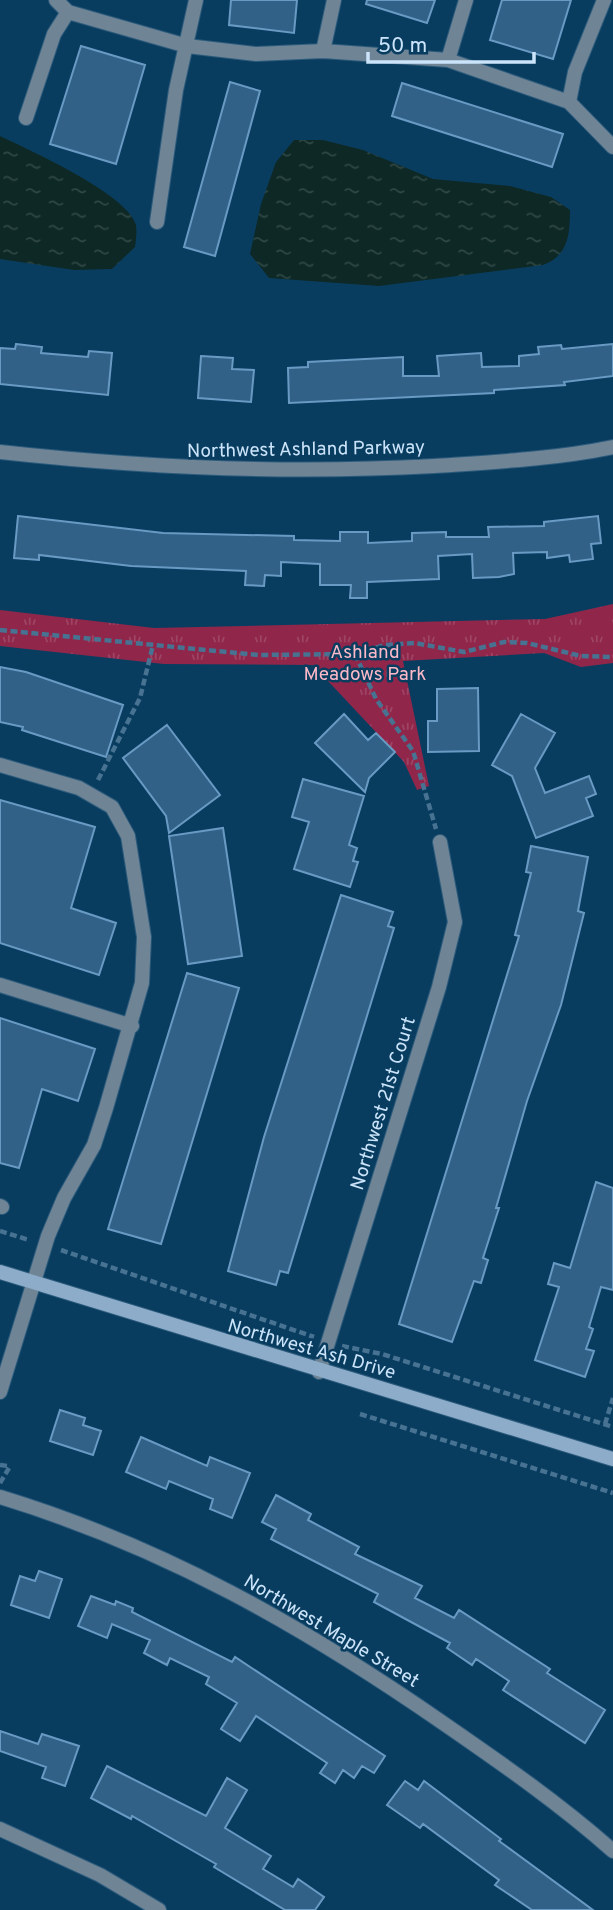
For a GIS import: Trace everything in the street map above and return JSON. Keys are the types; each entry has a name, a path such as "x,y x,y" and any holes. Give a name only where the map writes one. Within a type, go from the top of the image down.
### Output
{"street":[{"path":"56,0 68,12 187,46 256,54 323,51 448,60 569,102 613,147"},
{"path":"157,222 176,90 196,0"},
{"path":"323,51 334,0"},
{"path":"448,60 466,0"},
{"path":"569,102 575,72 604,0"},
{"path":"26,118 54,34 68,12"},
{"name":"Northwest Ashland Parkway","path":"0,452 169,468 327,470 486,463 613,447"},
{"path":"0,765 91,793 112,807 122,820 144,937 142,983 132,1026 94,1145 64,1198 45,1245 0,1392"},
{"name":"Northwest 21st Court","path":"319,1372 439,987 455,922 440,842"},
{"path":"0,985 132,1026"},
{"name":"Northwest Ash Drive","path":"0,1272 319,1372 613,1459"},
{"name":"Northwest Maple Street","path":"0,1497 106,1534 185,1568 262,1607 380,1679 477,1746 613,1851"},
{"path":"0,1829 100,1875 159,1910"}],"path":[{"path":"0,630 258,656 355,654 385,645 415,643 464,652 504,642 527,643 580,656 613,657"},
{"path":"91,793 141,698 153,645"},
{"path":"355,654 376,699 413,751 440,842"},
{"path":"0,1230 328,1342 382,1354 613,1427"},
{"path":"605,1424 613,1398"},
{"path":"360,1414 613,1493"},
{"path":"0,1465 8,1467 0,1484"}],"green space":[{"name":"Ashland Meadows Park","path":"613,604 613,663 581,667 544,653 403,661 429,786 417,790 404,762 313,665 164,664 0,646 0,610 154,628 545,619"}],"water":[{"path":"0,136 76,174 115,200 129,213 136,225 135,247 112,269 74,270 0,259"},
{"path":"294,140 323,140 363,150 433,179 510,186 551,197 570,210 566,244 558,256 543,265 379,286 269,278 250,254 261,204 276,162"}],"building":[{"path":"231,0 297,0 294,33 229,25"},
{"path":"367,0 435,0 427,23 366,4"},
{"path":"502,0 571,0 553,59 490,40"},
{"path":"81,46 145,65 116,164 50,144"},
{"path":"230,82 260,91 215,256 184,247"},
{"path":"402,83 563,134 552,167 392,116"},
{"path":"16,344 42,347 41,353 88,357 89,351 112,353 108,395 0,384 0,348 15,349"},
{"path":"613,344 613,376 564,382 565,385 494,390 494,393 289,403 288,368 308,367 308,362 403,357 403,376 439,376 437,356 481,353 482,367 519,366 519,356 539,354 538,347 561,345 562,349"},
{"path":"201,356 233,358 232,369 254,370 251,402 198,398"},
{"path":"18,516 163,533 294,536 294,540 340,541 340,532 368,532 368,543 412,541 412,533 446,532 446,537 489,537 488,527 544,526 544,522 598,516 601,543 591,544 593,559 570,562 569,555 547,558 547,552 513,553 514,574 499,577 473,578 472,554 438,556 439,579 367,582 367,598 350,598 351,585 320,585 320,564 281,562 281,576 265,575 264,586 245,585 246,571 131,566 39,555 39,560 14,558"},
{"path":"0,667 26,672 123,705 106,757 22,730 23,727 0,722"},
{"path":"478,688 479,751 428,752 428,721 437,721 437,689"},
{"path":"344,714 368,740 376,733 395,752 369,778 365,792 315,743"},
{"path":"521,714 555,733 535,768 545,793 589,776 596,794 586,798 593,816 536,838 512,776 492,765"},
{"path":"167,725 220,795 169,833 166,816 123,758"},
{"path":"303,779 364,796 349,845 357,848 353,861 358,862 350,887 294,869 309,822 292,817"},
{"path":"0,800 95,827 71,908 116,923 99,975 0,943"},
{"path":"223,828 242,956 188,964 169,836"},
{"path":"531,846 588,857 578,911 584,913 561,1005 527,1101 496,1208 499,1208 483,1258 488,1260 481,1283 474,1281 452,1342 399,1324 519,936 515,935 531,873 526,872"},
{"path":"341,895 393,912 388,926 394,928 288,1273 280,1271 276,1285 228,1271 264,1137"},
{"path":"187,973 239,988 161,1244 108,1229"},
{"path":"0,1018 95,1049 78,1101 42,1089 19,1168 0,1163"},
{"path":"596,1182 613,1188 613,1290 601,1287 589,1327 593,1329 586,1349 594,1351 585,1377 535,1360 559,1287 548,1284 554,1263 570,1268"},
{"path":"60,1410 85,1418 83,1425 101,1431 93,1455 50,1441"},
{"path":"141,1437 207,1466 210,1457 250,1473 232,1518 210,1509 213,1499 169,1481 166,1489 126,1472"},
{"path":"276,1495 311,1514 308,1520 359,1547 355,1554 422,1586 415,1598 454,1618 459,1610 550,1669 547,1673 605,1710 585,1743 503,1690 509,1681 476,1659 472,1665 447,1648 450,1643 374,1602 378,1594 271,1539 276,1529 262,1522"},
{"path":"39,1571 62,1579 49,1618 11,1605 20,1576 35,1581"},
{"path":"91,1596 133,1608 132,1612 232,1662 235,1657 385,1756 374,1773 362,1766 354,1778 343,1770 335,1783 320,1773 327,1763 256,1716 240,1741 221,1729 237,1703 206,1684 209,1677 170,1658 167,1665 144,1653 150,1640 112,1624 107,1638 78,1626"},
{"path":"0,1731 38,1744 42,1734 79,1746 65,1786 42,1778 46,1767 0,1751"},
{"path":"107,1766 206,1816 227,1778 247,1790 225,1828 271,1856 263,1869 293,1887 298,1879 324,1897 315,1910 285,1910 214,1867 216,1864 132,1816 131,1819 91,1798"},
{"path":"405,1781 418,1790 424,1781 501,1839 499,1841 593,1910 532,1910 495,1885 499,1880 423,1824 420,1828 387,1805"}]}
